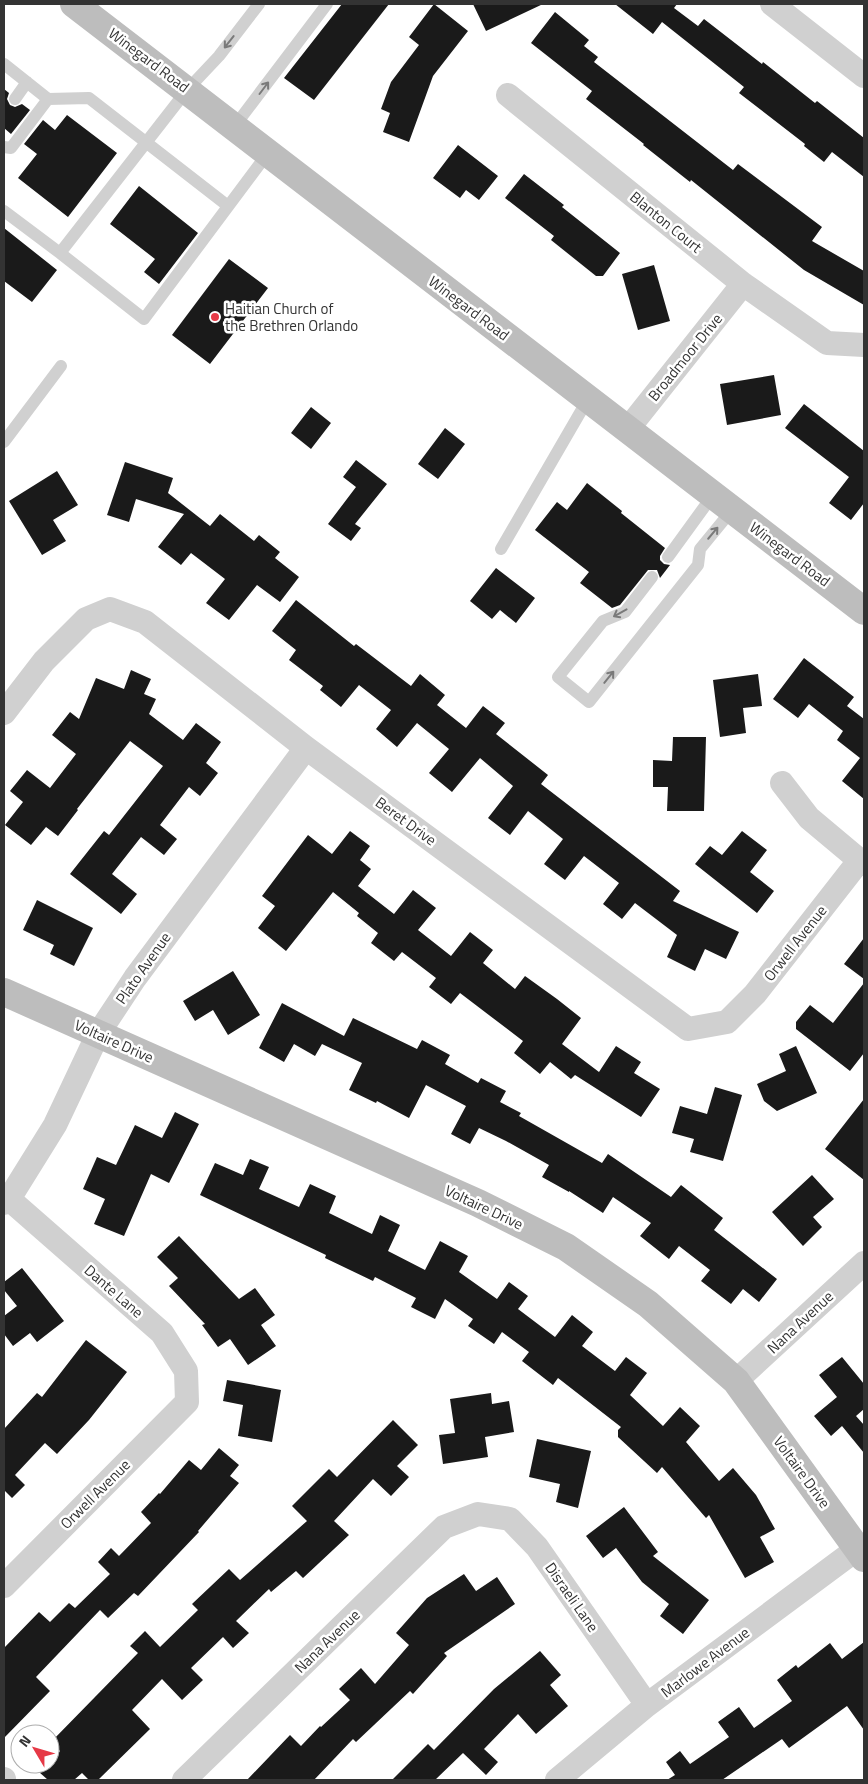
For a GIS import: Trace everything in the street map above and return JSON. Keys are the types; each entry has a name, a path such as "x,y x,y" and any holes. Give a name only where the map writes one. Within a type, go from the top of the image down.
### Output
{"street":[{"name":"Winegard Road","path":"74,4 864,611"},
{"path":"772,4 864,76"},
{"name":"Blanton Court","path":"508,95 743,284 827,343 864,346"},
{"name":"Broadmoor Drive","path":"627,430 743,284"},
{"name":"Beret Drive","path":"4,713 44,661 86,619 110,609 144,622 306,748 688,1029 728,1022"},
{"name":"Plato Avenue","path":"6,1201 55,1125 98,1034 135,978 306,748"},
{"path":"782,783 809,818 862,862"},
{"name":"Orwell Avenue","path":"728,1022 755,994 862,862"},
{"name":"Voltaire Drive","path":"4,992 478,1203 566,1247 648,1304 736,1381 861,1553"},
{"name":"Dante Lane","path":"6,1201 162,1333 186,1371 187,1402"},
{"name":"Nana Avenue","path":"736,1381 864,1263"},
{"name":"Orwell Avenue","path":"4,1586 187,1402"},
{"name":"Nana Avenue","path":"184,1780 444,1527 478,1514"},
{"name":"Disraeli Lane","path":"478,1514 510,1519 537,1547 647,1705"},
{"name":"Marlowe Avenue","path":"557,1780 647,1705 861,1553"}],"lane":[{"path":"60,253 188,90 219,56 259,4"},
{"path":"234,127 327,4"},
{"path":"5,68 27,82 48,99 89,98 228,206"},
{"path":"16,99 27,82"},
{"path":"4,147 11,148 48,99"},
{"path":"4,211 144,320 268,153"},
{"path":"5,438 61,366"},
{"path":"501,549 588,399"},
{"path":"668,557 723,503"},
{"path":"652,577 625,612 603,621 558,677 589,702 698,566 700,549 723,503"}],"building":[{"path":"342,4 389,4 314,100 284,78"},
{"path":"434,4 468,31 433,76 409,142 383,132 390,113 381,109 391,82 419,45 409,37"},
{"path":"473,4 543,4 486,31"},
{"path":"615,4 677,4 674,8 698,26 704,19 815,103 817,101 864,138 864,177 832,152 824,162 804,146 805,144 739,93 744,87 662,22 653,34"},
{"path":"555,12 589,40 584,46 598,57 594,62 733,170 738,164 822,227 812,241 864,271 864,305 804,270 586,99 592,91 531,43"},
{"path":"4,89 9,93 7,99 10,105 15,107 22,104 30,110 11,134 4,128"},
{"path":"67,115 117,153 68,217 18,178 37,154 24,144 43,120 55,130"},
{"path":"458,145 498,176 479,200 466,190 460,198 433,178"},
{"path":"524,174 620,253 603,276 596,276 551,240 554,236 505,198"},
{"path":"139,186 198,233 159,284 144,272 155,259 110,224"},
{"path":"4,228 57,270 32,302 4,281"},
{"name":"Haitian Church of the Brethren Orlando","path":"229,259 268,288 210,364 172,335"},
{"path":"654,265 670,321 638,330 622,274"},
{"path":"774,375 781,415 727,425 720,384"},
{"path":"804,404 864,451 864,503 851,520 829,503 849,477 785,428"},
{"path":"311,407 331,423 311,449 291,433"},
{"path":"445,428 465,444 438,479 418,464"},
{"path":"356,460 387,484 355,524 361,528 351,541 328,524 356,487 343,477"},
{"path":"125,462 173,478 168,493 210,526 220,514 254,541 259,535 280,552 275,558 299,577 280,602 257,585 229,620 206,603 225,579 191,553 181,565 158,547 184,514 136,499 129,522 107,515"},
{"path":"57,471 78,505 53,520 66,541 42,555 9,501"},
{"path":"587,483 665,548 660,556 660,560 664,564 670,565 660,578 657,570 648,570 620,605 612,608 580,583 589,572 535,530 557,502 567,510"},
{"path":"496,568 535,598 516,623 500,610 492,619 470,601"},
{"path":"296,600 354,646 356,644 411,686 420,674 445,695 437,705 466,728 483,706 505,723 496,734 548,775 541,784 680,891 673,901 739,932 726,959 705,949 695,971 667,957 677,935 635,903 622,919 603,904 619,883 584,856 565,880 544,864 563,839 528,811 510,835 488,818 513,786 480,758 452,792 429,773 449,749 417,723 397,747 376,729 391,710 359,685 341,707 320,690 323,686 289,660 296,650 272,631"},
{"path":"804,658 854,697 847,706 864,719 864,799 842,781 860,758 837,740 843,731 809,704 798,718 773,699"},
{"path":"131,670 151,679 144,694 156,699 149,714 183,740 196,723 221,742 206,763 218,773 200,796 189,787 160,825 177,839 164,855 141,837 112,874 137,894 121,914 70,874 104,831 109,835 163,766 130,741 58,836 46,827 31,845 5,825 23,802 10,791 27,770 50,788 76,754 52,735 70,712 79,719 96,678 124,689"},
{"path":"758,674 762,706 743,708 746,733 720,737 713,680"},
{"path":"673,737 706,737 704,811 667,811 668,787 653,787 653,760 672,761"},
{"path":"350,831 370,846 360,860 371,869 358,886 394,914 413,890 436,908 418,930 451,956 470,932 493,950 483,963 515,989 525,976 557,999 581,1018 562,1044 599,1072 616,1046 641,1062 634,1073 660,1089 641,1117 575,1075 571,1079 550,1062 540,1074 514,1053 523,1041 460,993 451,1004 429,987 436,978 402,952 394,961 371,943 378,933 357,916 359,913 333,892 286,951 258,928 275,906 262,896 308,835 332,854"},
{"path":"742,831 767,850 750,872 774,891 757,913 695,864 710,846 722,855"},
{"path":"37,900 93,928 74,966 50,954 54,945 23,930"},
{"path":"864,938 864,979 844,964"},
{"path":"233,971 260,1015 228,1035 213,1010 195,1021 183,1001"},
{"path":"864,983 864,1053 850,1071 796,1029 796,1022 810,1005 833,1023"},
{"path":"282,1003 344,1036 353,1018 417,1049 422,1040 450,1055 445,1064 478,1083 481,1078 506,1091 500,1102 521,1113 519,1116 602,1163 608,1154 671,1197 681,1185 723,1218 714,1230 777,1279 759,1302 743,1289 731,1304 701,1281 710,1270 679,1246 669,1259 640,1236 651,1223 613,1197 603,1213 569,1191 542,1177 549,1165 506,1141 479,1128 470,1144 451,1134 466,1106 426,1085 409,1118 377,1101 376,1103 349,1090 362,1063 322,1044 315,1056 294,1044 284,1062 259,1048"},
{"path":"796,1046 817,1093 777,1111 764,1101 757,1084 786,1071 779,1054"},
{"path":"715,1087 742,1095 723,1161 690,1152 694,1139 672,1133 680,1106 707,1114"},
{"path":"864,1099 864,1180 825,1149"},
{"path":"175,1112 199,1124 169,1183 151,1174 124,1236 94,1224 105,1199 83,1189 97,1157 116,1165 135,1125 162,1138"},
{"path":"250,1159 269,1167 259,1189 299,1207 310,1184 336,1196 329,1213 372,1234 380,1215 400,1225 388,1251 425,1270 440,1241 468,1256 459,1272 497,1299 509,1282 528,1296 518,1309 555,1337 572,1315 593,1332 582,1346 615,1371 626,1357 647,1373 630,1395 663,1426 680,1407 700,1426 686,1442 719,1481 733,1468 756,1495 775,1529 760,1537 774,1562 745,1578 709,1515 706,1518 662,1467 657,1473 618,1437 618,1430 621,1427 558,1378 553,1385 522,1361 529,1352 502,1332 494,1344 468,1326 473,1319 445,1299 435,1319 411,1307 416,1298 375,1277 373,1281 325,1258 326,1255 200,1195 215,1163 243,1175"},
{"path":"812,1175 834,1199 813,1217 822,1227 803,1246 772,1212"},
{"path":"179,1236 239,1299 255,1288 275,1315 261,1325 276,1346 248,1365 230,1339 218,1347 202,1325 205,1324 169,1286 178,1278 157,1257"},
{"path":"22,1268 64,1321 37,1342 30,1333 13,1346 4,1334 4,1316 17,1306 4,1290 4,1282"},
{"path":"86,1340 127,1372 89,1420 57,1454 45,1443 15,1475 25,1485 12,1498 4,1490 4,1429 37,1393 42,1397"},
{"path":"842,1357 864,1384 864,1409 856,1416 864,1425 864,1453 842,1426 831,1436 814,1416 837,1397 819,1375"},
{"path":"227,1380 281,1390 272,1442 238,1436 243,1405 223,1401"},
{"path":"491,1393 492,1404 509,1401 514,1432 485,1437 488,1457 443,1464 439,1435 455,1433 450,1399"},
{"path":"393,1420 418,1445 397,1466 409,1477 391,1496 373,1479 334,1521 349,1535 303,1578 296,1571 271,1592 269,1589 236,1621 249,1633 233,1648 223,1637 191,1668 203,1680 182,1700 162,1679 132,1710 150,1729 98,1780 89,1780 82,1773 74,1780 48,1780 41,1774 60,1774 60,1733 138,1653 130,1646 145,1631 160,1647 198,1610 192,1604 229,1569 240,1580 307,1521 292,1506 329,1469 337,1477"},
{"path":"537,1439 591,1451 578,1508 556,1502 560,1484 529,1477"},
{"path":"219,1448 239,1465 230,1476 239,1483 199,1532 138,1596 134,1593 108,1618 100,1610 36,1677 50,1691 18,1724 10,1724 10,1732 4,1738 4,1648 39,1612 50,1622 69,1603 75,1608 110,1574 98,1562 111,1548 119,1556 151,1523 141,1512 160,1494 189,1460 201,1470"},
{"path":"624,1507 658,1552 653,1556 709,1600 683,1634 660,1616 669,1604 642,1582 616,1548 603,1558 586,1536"},
{"path":"464,1574 476,1591 497,1577 515,1604 444,1653 447,1656 413,1694 410,1691 356,1742 353,1739 314,1780 247,1780 290,1735 301,1746 320,1726 350,1700 339,1689 361,1668 375,1684 409,1645 396,1633 427,1598"},
{"path":"864,1642 864,1730 847,1706 789,1748 782,1739 722,1780 667,1780 675,1775 666,1762 680,1751 690,1764 729,1737 718,1722 739,1707 754,1728 792,1701 777,1680 796,1665 798,1668 830,1643 842,1659"},
{"path":"540,1651 561,1675 550,1685 568,1706 536,1734 518,1714 484,1749 498,1762 486,1775 463,1753 435,1780 392,1780 428,1744 434,1750 494,1689"}],"place":[{"name":"Haitian Church of the Brethren Orlando","path":"215,317"}]}
